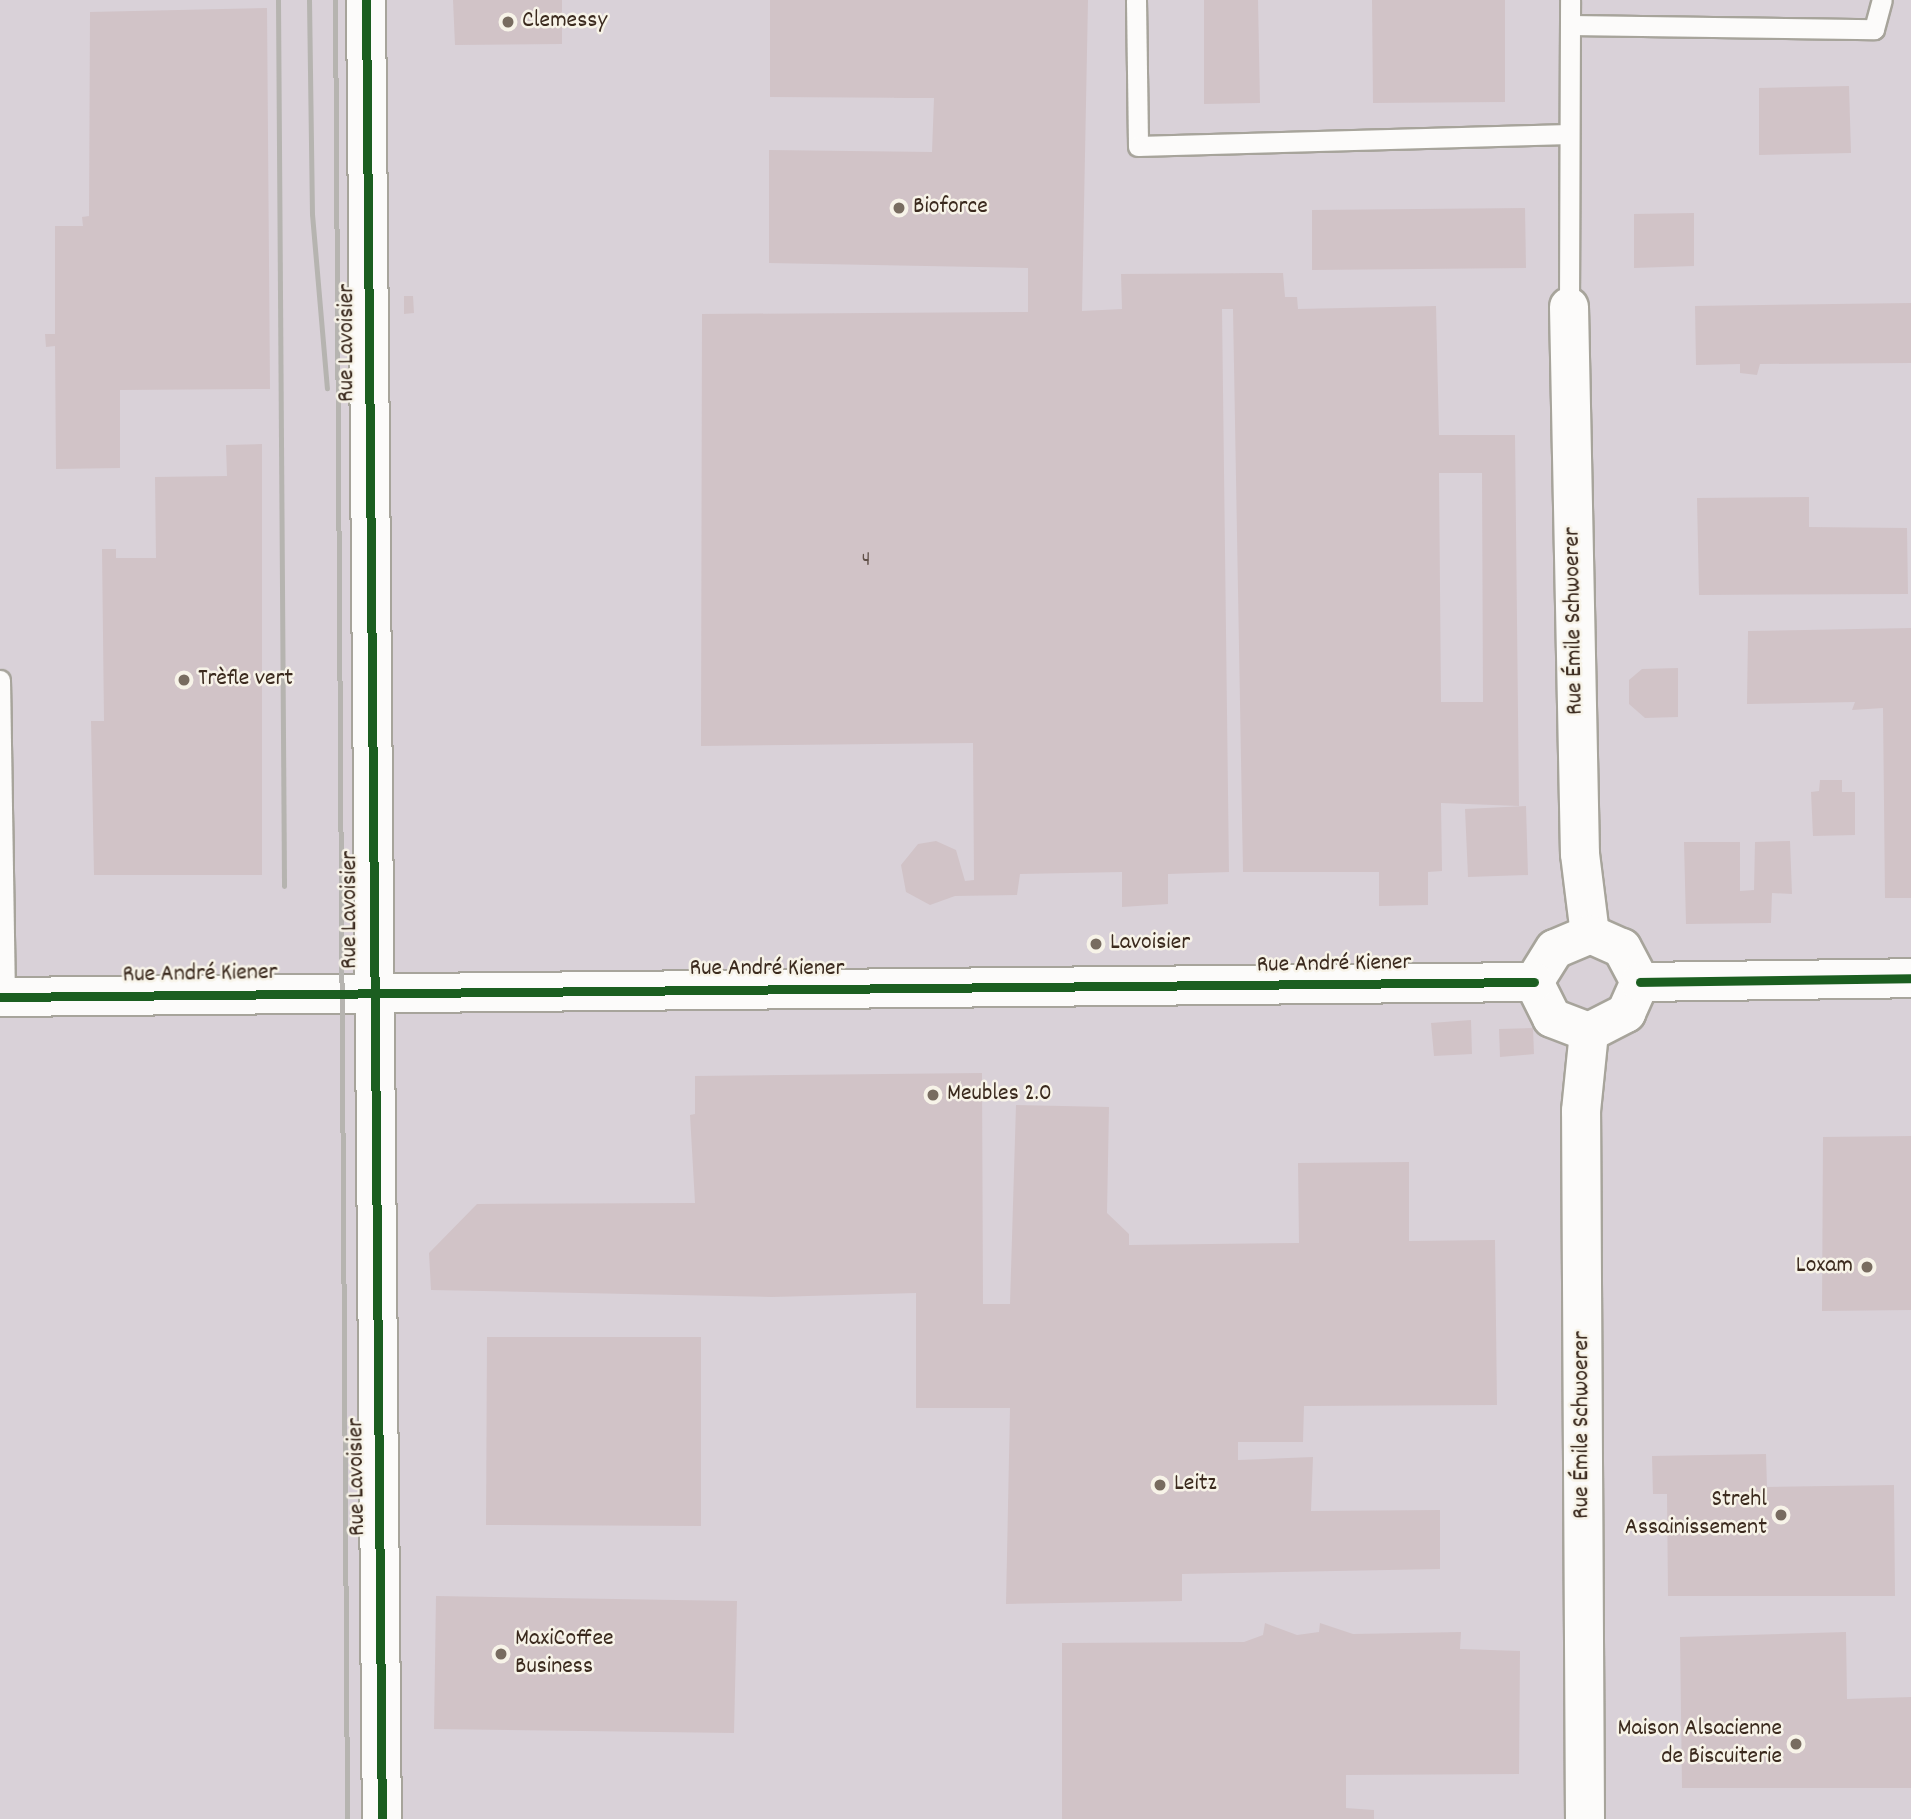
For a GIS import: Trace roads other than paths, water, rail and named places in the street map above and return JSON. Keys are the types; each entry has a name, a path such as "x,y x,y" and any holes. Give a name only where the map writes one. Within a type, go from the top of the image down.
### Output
{"street":[{"name":"Rue Lavoisier","path":"366,0 370,993 382,1819"},
{"name":"Rue Émile Schwoerer","path":"1569,307 1580,854 1590,934"},
{"path":"1590,934 1622,948 1640,982 1626,1013 1589,1032 1552,1018 1534,982 1555,949 1590,934"},
{"path":"1640,982 1911,978"},
{"name":"Rue André Kiener","path":"3,997 1534,982"},
{"name":"Rue Émile Schwoerer","path":"1585,1819 1581,1111 1589,1032"}],"lane":[{"path":"1136,0 1138,146 1569,134"},
{"path":"1569,307 1570,0"},
{"path":"1570,26 1874,29 1882,0"},
{"path":"0,680 3,997"}],"railway":[{"path":"278,0 284,886"},
{"path":"309,0 312,214 327,388"},
{"path":"335,0 347,1819"}],"place":[{"name":"Clemessy","path":"508,22"},
{"name":"Bioforce","path":"899,208"},
{"name":"Trèfle vert","path":"184,680"},
{"name":"Lavoisier","path":"1096,944"},
{"name":"Meubles 2.0","path":"933,1095"},
{"name":"Loxam","path":"1867,1267"},
{"name":"Leitz","path":"1160,1485"},
{"name":"Strehl Assainissement","path":"1781,1515"},
{"name":"MaxiCoffee Business","path":"501,1654"},
{"name":"Maison Alsacienne de Biscuiterie","path":"1796,1744"}]}
